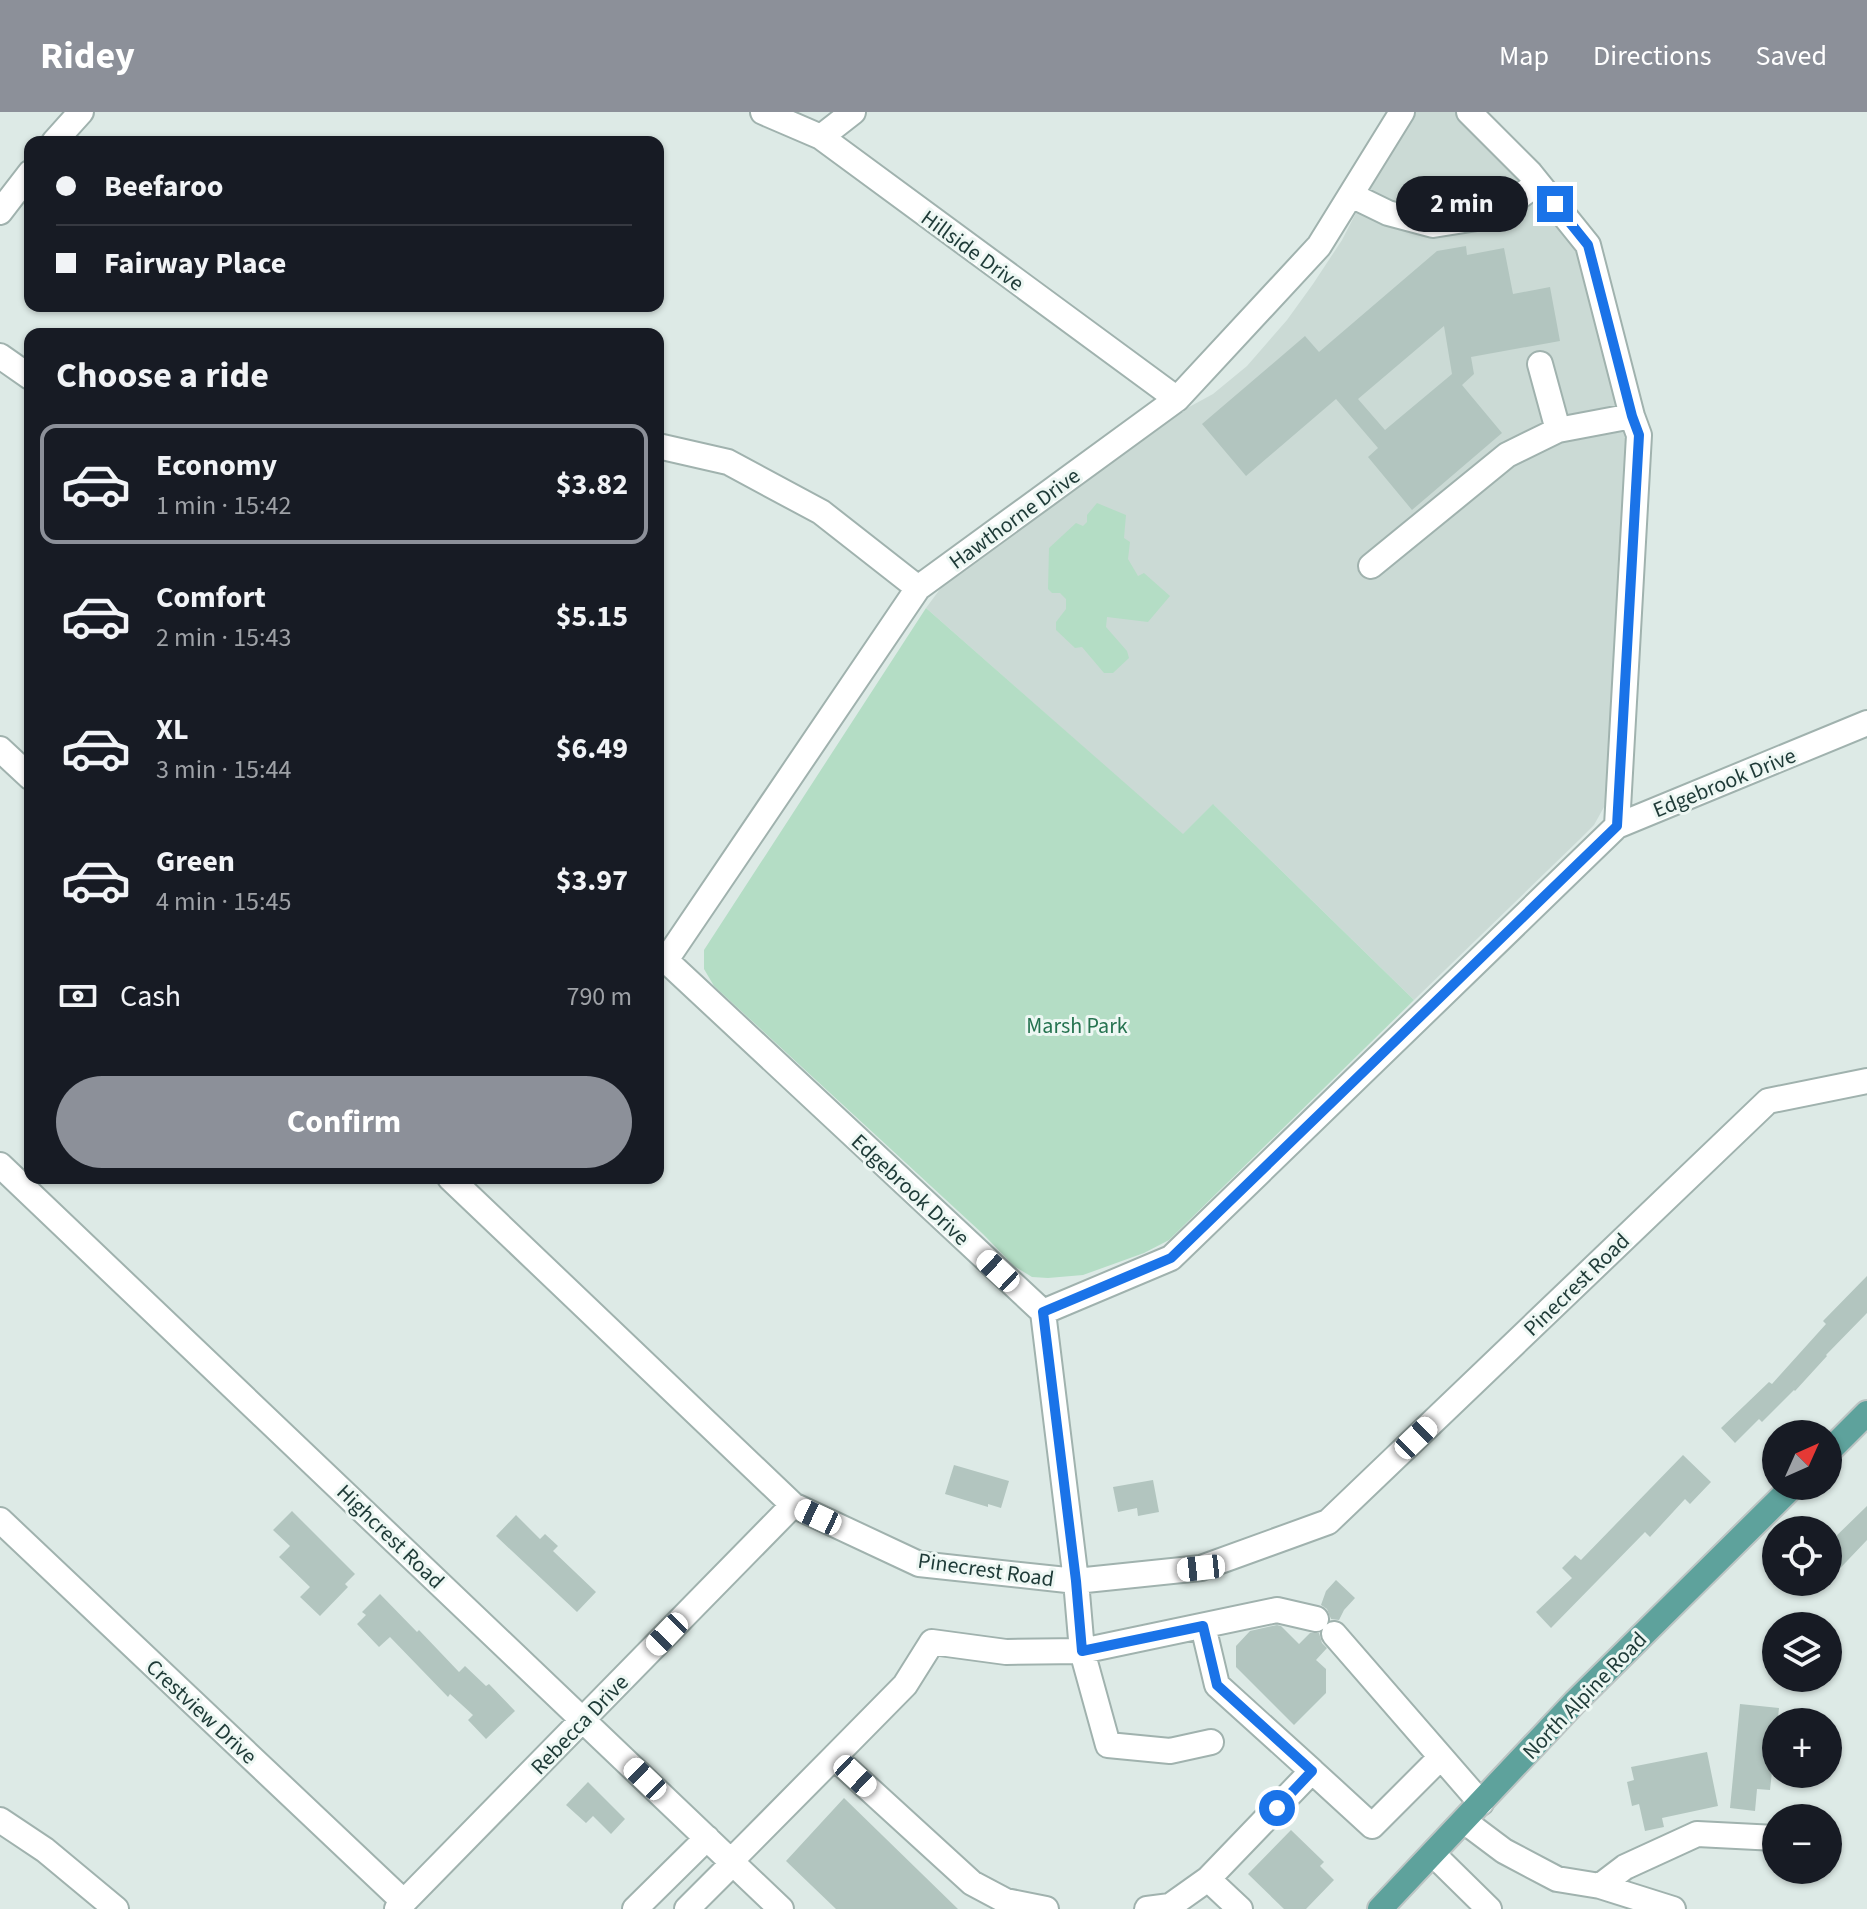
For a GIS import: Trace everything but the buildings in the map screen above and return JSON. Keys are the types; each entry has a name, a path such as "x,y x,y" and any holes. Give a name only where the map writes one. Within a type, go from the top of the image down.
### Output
{"main road":[{"path":"1842,1438 1867,1413"},
{"name":"North Alpine Road","path":"1380,1909 1575,1702 1779,1500"}],"street":[{"path":"59,136 81,112"},
{"name":"Hillside Drive","path":"763,112 821,137 1177,399"},
{"path":"821,137 853,112"},
{"name":"Hawthorne Drive","path":"664,953 918,588 1177,399 1319,246 1402,112"},
{"path":"1469,112 1530,173 1588,245 1639,435 1617,826"},
{"path":"0,212 24,181"},
{"path":"1351,195 1388,213 1433,225 1477,218 1516,199 1538,183"},
{"path":"0,356 24,373"},
{"path":"1540,364 1558,430"},
{"path":"1371,566 1507,455 1558,430 1632,416"},
{"path":"664,447 728,462 821,512 918,588"},
{"name":"Edgebrook Drive","path":"664,958 1043,1312 1171,1258 1617,826 1867,723"},
{"path":"0,749 24,771"},
{"name":"Pinecrest Road","path":"456,1184 793,1505 919,1564 1076,1581 1201,1568 1328,1522 1768,1101 1867,1081"},
{"name":"Highcrest Road","path":"0,1165 781,1909"},
{"path":"1043,1312 1082,1651 1108,1745 1170,1751 1211,1742"},
{"name":"Rebecca Drive","path":"401,1906 793,1505"},
{"name":"Crestview Drive","path":"0,1520 401,1906"},
{"path":"687,1909 905,1685 932,1642 1006,1652 1082,1651 1277,1610 1325,1626 1481,1803"},
{"path":"1203,1626 1217,1685 1372,1826 1441,1757"},
{"path":"834,1757 972,1883 1006,1901 1046,1909"},
{"path":"1147,1909 1182,1904 1312,1771"},
{"path":"0,1820 45,1850 116,1909"},
{"path":"1464,1821 1504,1851 1557,1879 1600,1886 1673,1909"},
{"path":"1600,1886 1625,1867 1697,1834 1762,1837"},
{"path":"635,1909 707,1838"},
{"path":"1433,1854 1489,1909"},
{"path":"1208,1879 1240,1909"}],"shaded area":[{"path":"1408,112 1461,112 1568,230 1587,270 1629,438 1610,782 1604,807 1594,825 1414,1000 1214,805 1183,835 926,608 946,581 1126,446 1213,394 1247,366 1287,320 1342,240"}],"green space":[{"path":"1097,503 1126,515 1124,538 1130,542 1128,559 1138,576 1144,573 1170,596 1148,622 1107,617 1106,627 1127,651 1129,658 1113,673 1104,673 1082,647 1075,648 1056,630 1056,622 1066,609 1066,599 1048,589 1049,548 1076,523 1083,526"},
{"name":"Marsh Park","path":"926,608 1183,834 1213,804 1414,1000 1169,1240 1144,1253 1083,1275 1032,1277 1014,1266 714,986 704,969 704,950"}],"route":[{"path":"1277,1808 1312,1771 1217,1685 1203,1626 1082,1651 1043,1312 1171,1258 1617,826 1639,435 1588,245 1555,204"}]}
